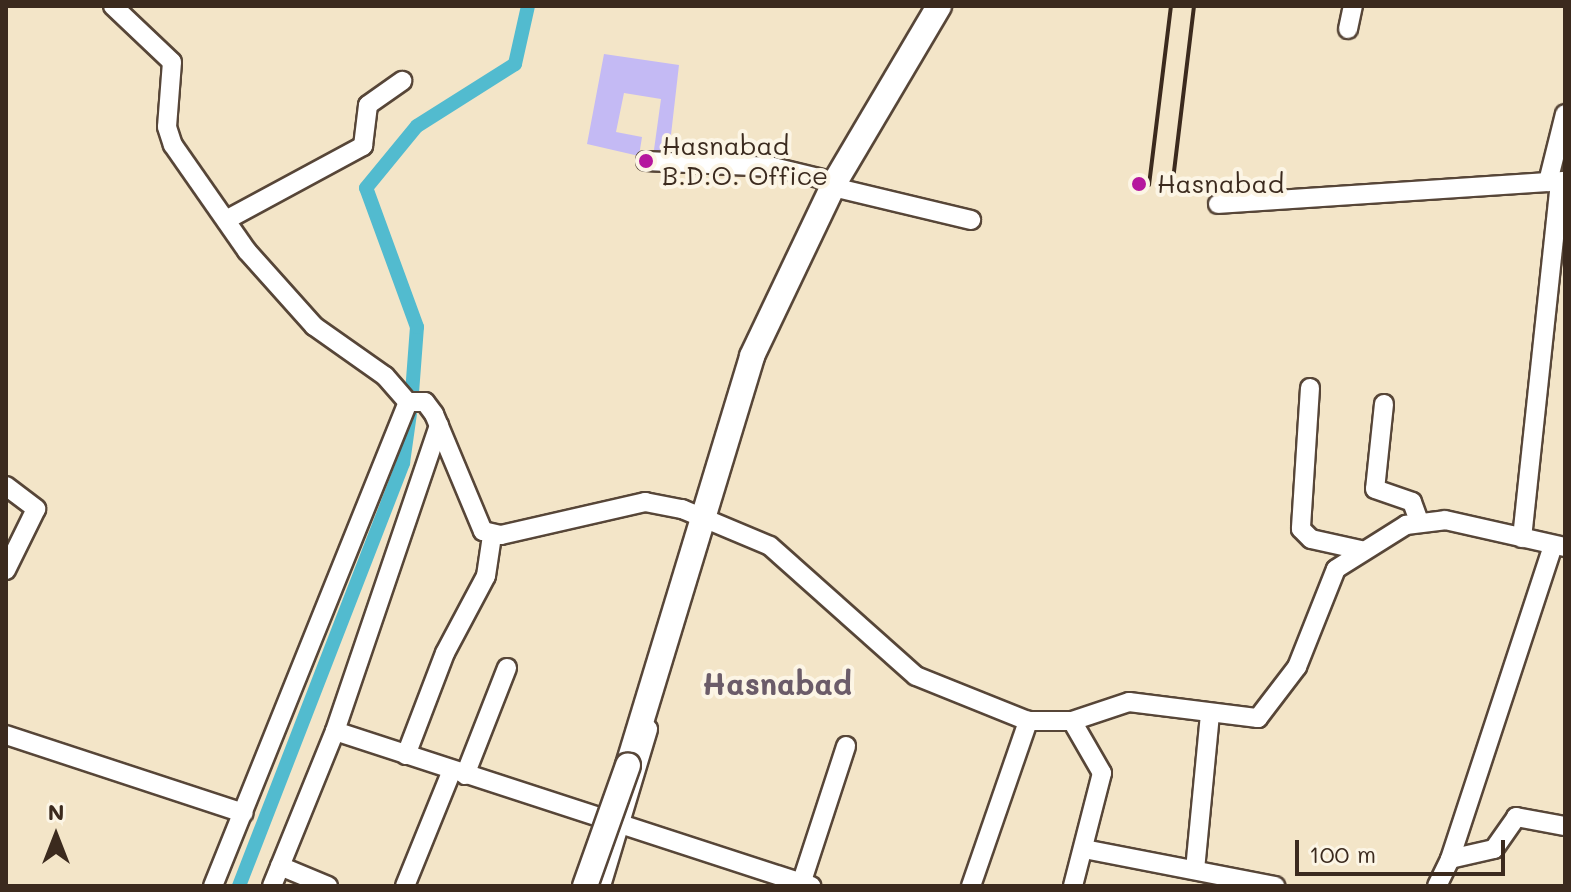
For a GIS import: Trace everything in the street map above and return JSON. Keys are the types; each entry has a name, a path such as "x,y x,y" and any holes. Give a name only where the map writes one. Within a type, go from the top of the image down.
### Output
{"main road":[{"path":"585,886 652,702 702,517 752,356 834,184 939,6"}],"street":[{"path":"113,6 172,62 167,127 226,220 314,326 385,376 408,402 425,402 439,425 477,522 492,536"},
{"path":"1348,29 1353,6"},
{"path":"226,220 363,146 368,105 402,81"},
{"path":"1522,538 1565,114"},
{"path":"646,161 773,167 971,220"},
{"path":"1218,204 1557,182"},
{"path":"1310,388 1301,529 1311,539 1361,550"},
{"path":"213,886 408,402"},
{"path":"1384,404 1375,489 1412,502 1419,521"},
{"path":"272,886 335,731 439,425"},
{"path":"6,486 36,509 6,570"},
{"path":"492,536 645,502 702,517 790,560 916,676 1028,721 1072,721 1129,702 1246,719 1271,710 1336,569 1361,550 1419,521 1445,520 1559,546 1450,859 1437,886"},
{"path":"406,755 445,653 486,576 492,536"},
{"path":"405,886 507,668"},
{"path":"576,886 625,744 652,702"},
{"path":"601,886 622,825 652,702"},
{"path":"1195,870 1210,715"},
{"path":"971,886 1028,721"},
{"path":"1072,721 1102,773 1073,886"},
{"path":"335,731 806,884 846,746"},
{"path":"6,735 243,813"},
{"path":"1450,859 1494,849 1516,817 1565,826"},
{"path":"1084,849 1275,886"},
{"path":"280,866 328,886"}],"building":[{"path":"604,54 679,65 668,161 653,157 661,99 624,93 616,132 642,137 639,156 587,144"}],"waterway":[{"path":"412,393 417,327 366,188 417,126 515,64 528,6"},
{"path":"239,886 403,463 410,413"}],"railway":[{"path":"1149,185 1171,6"},
{"path":"1172,188 1194,6"}],"place":[{"name":"Hasnabad B.D.O. Office","path":"646,161"},
{"name":"Hasnabad","path":"1139,184"}],"district":[{"name":"Hasnabad","path":"777,683"}]}
